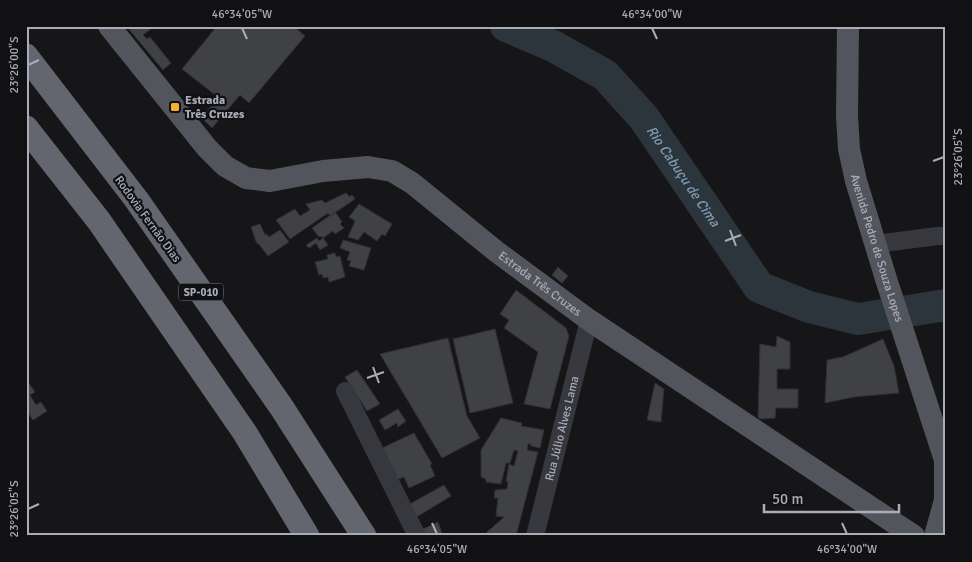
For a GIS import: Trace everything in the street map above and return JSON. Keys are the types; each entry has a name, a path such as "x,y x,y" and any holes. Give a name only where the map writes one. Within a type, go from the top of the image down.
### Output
{"highway":[{"name":"Rodovia Fernão Dias","path":"26,56 141,207 282,408 364,536"},
{"path":"26,128 99,221 245,433 307,536"}],"main road":[{"name":"Estrada Três Cruzes","path":"109,26 207,148 225,166 246,178 270,181 323,171 368,166 392,171 412,183 497,252 589,320 914,536"},
{"name":"Avenida Pedro de Souza Lopes","path":"848,26 846,116 849,149 856,181 946,463 945,500 935,536"}],"street":[{"path":"876,244 946,236"},
{"name":"Rua Júlio Alves Lama","path":"535,536 589,320"},
{"path":"345,391 418,536"}],"building":[{"path":"130,26 152,26 143,35 147,39 150,37 171,63 163,70 128,28"},
{"path":"217,26 293,26 305,36 249,103 240,95 212,128 201,117 219,98 182,69"},
{"path":"346,193 350,197 352,195 355,199 330,216 328,213 290,239 276,220 295,209 300,216 310,210 306,204 322,200 325,203"},
{"path":"359,204 392,224 385,236 382,234 377,241 364,232 358,240 348,237 355,221 349,217"},
{"path":"335,212 342,222 340,224 344,228 335,234 333,231 323,238 319,237 312,228"},
{"path":"260,224 265,235 267,234 269,237 280,230 289,242 268,256 257,244 251,227"},
{"path":"317,238 319,241 323,238 328,245 320,250 316,243 309,248 306,245"},
{"path":"343,240 371,248 364,270 349,266 351,261 347,260 350,252 340,248"},
{"path":"335,253 336,257 340,256 345,277 329,282 328,277 323,278 322,274 319,275 315,262 328,259 327,255"},
{"path":"558,267 568,276 562,283 552,275"},
{"path":"516,290 566,328 569,336 550,409 524,404 538,352 504,328 509,320 500,314"},
{"path":"495,329 513,403 470,413 453,339"},
{"path":"777,336 790,342 790,369 777,369 777,389 798,389 798,408 776,408 775,418 760,419 758,417 760,344 776,347"},
{"path":"448,338 467,416 480,438 442,458 380,354"},
{"path":"883,339 894,366 899,393 854,397 825,403 827,360 843,357"},
{"path":"357,370 380,404 367,411 345,377"},
{"path":"26,379 35,392 30,395 36,405 41,402 47,411 33,420 26,410"},
{"path":"655,383 664,389 661,422 647,420"},
{"path":"398,409 406,421 398,427 397,423 385,430 379,420"},
{"path":"501,418 522,423 521,426 544,430 540,448 528,444 527,450 538,452 516,536 486,536 485,534 504,517 496,516 498,498 494,498 495,490 507,489 508,482 506,481 509,464 514,466 518,451 514,450 510,463 506,463 501,484 486,482 486,479 481,477 481,450"},
{"path":"414,433 432,464 430,465 435,476 409,488 404,477 396,480 382,448"},
{"path":"444,485 451,496 415,518 408,505"},
{"path":"438,522 443,536 424,536 421,530"}],"waterway":[{"name":"Rio Cabuçu de Cima","path":"506,26 553,46 605,75 644,118 759,287 809,307 858,319 946,305"}],"place":[{"name":"Estrada Três Cruzes","path":"175,107"}]}
